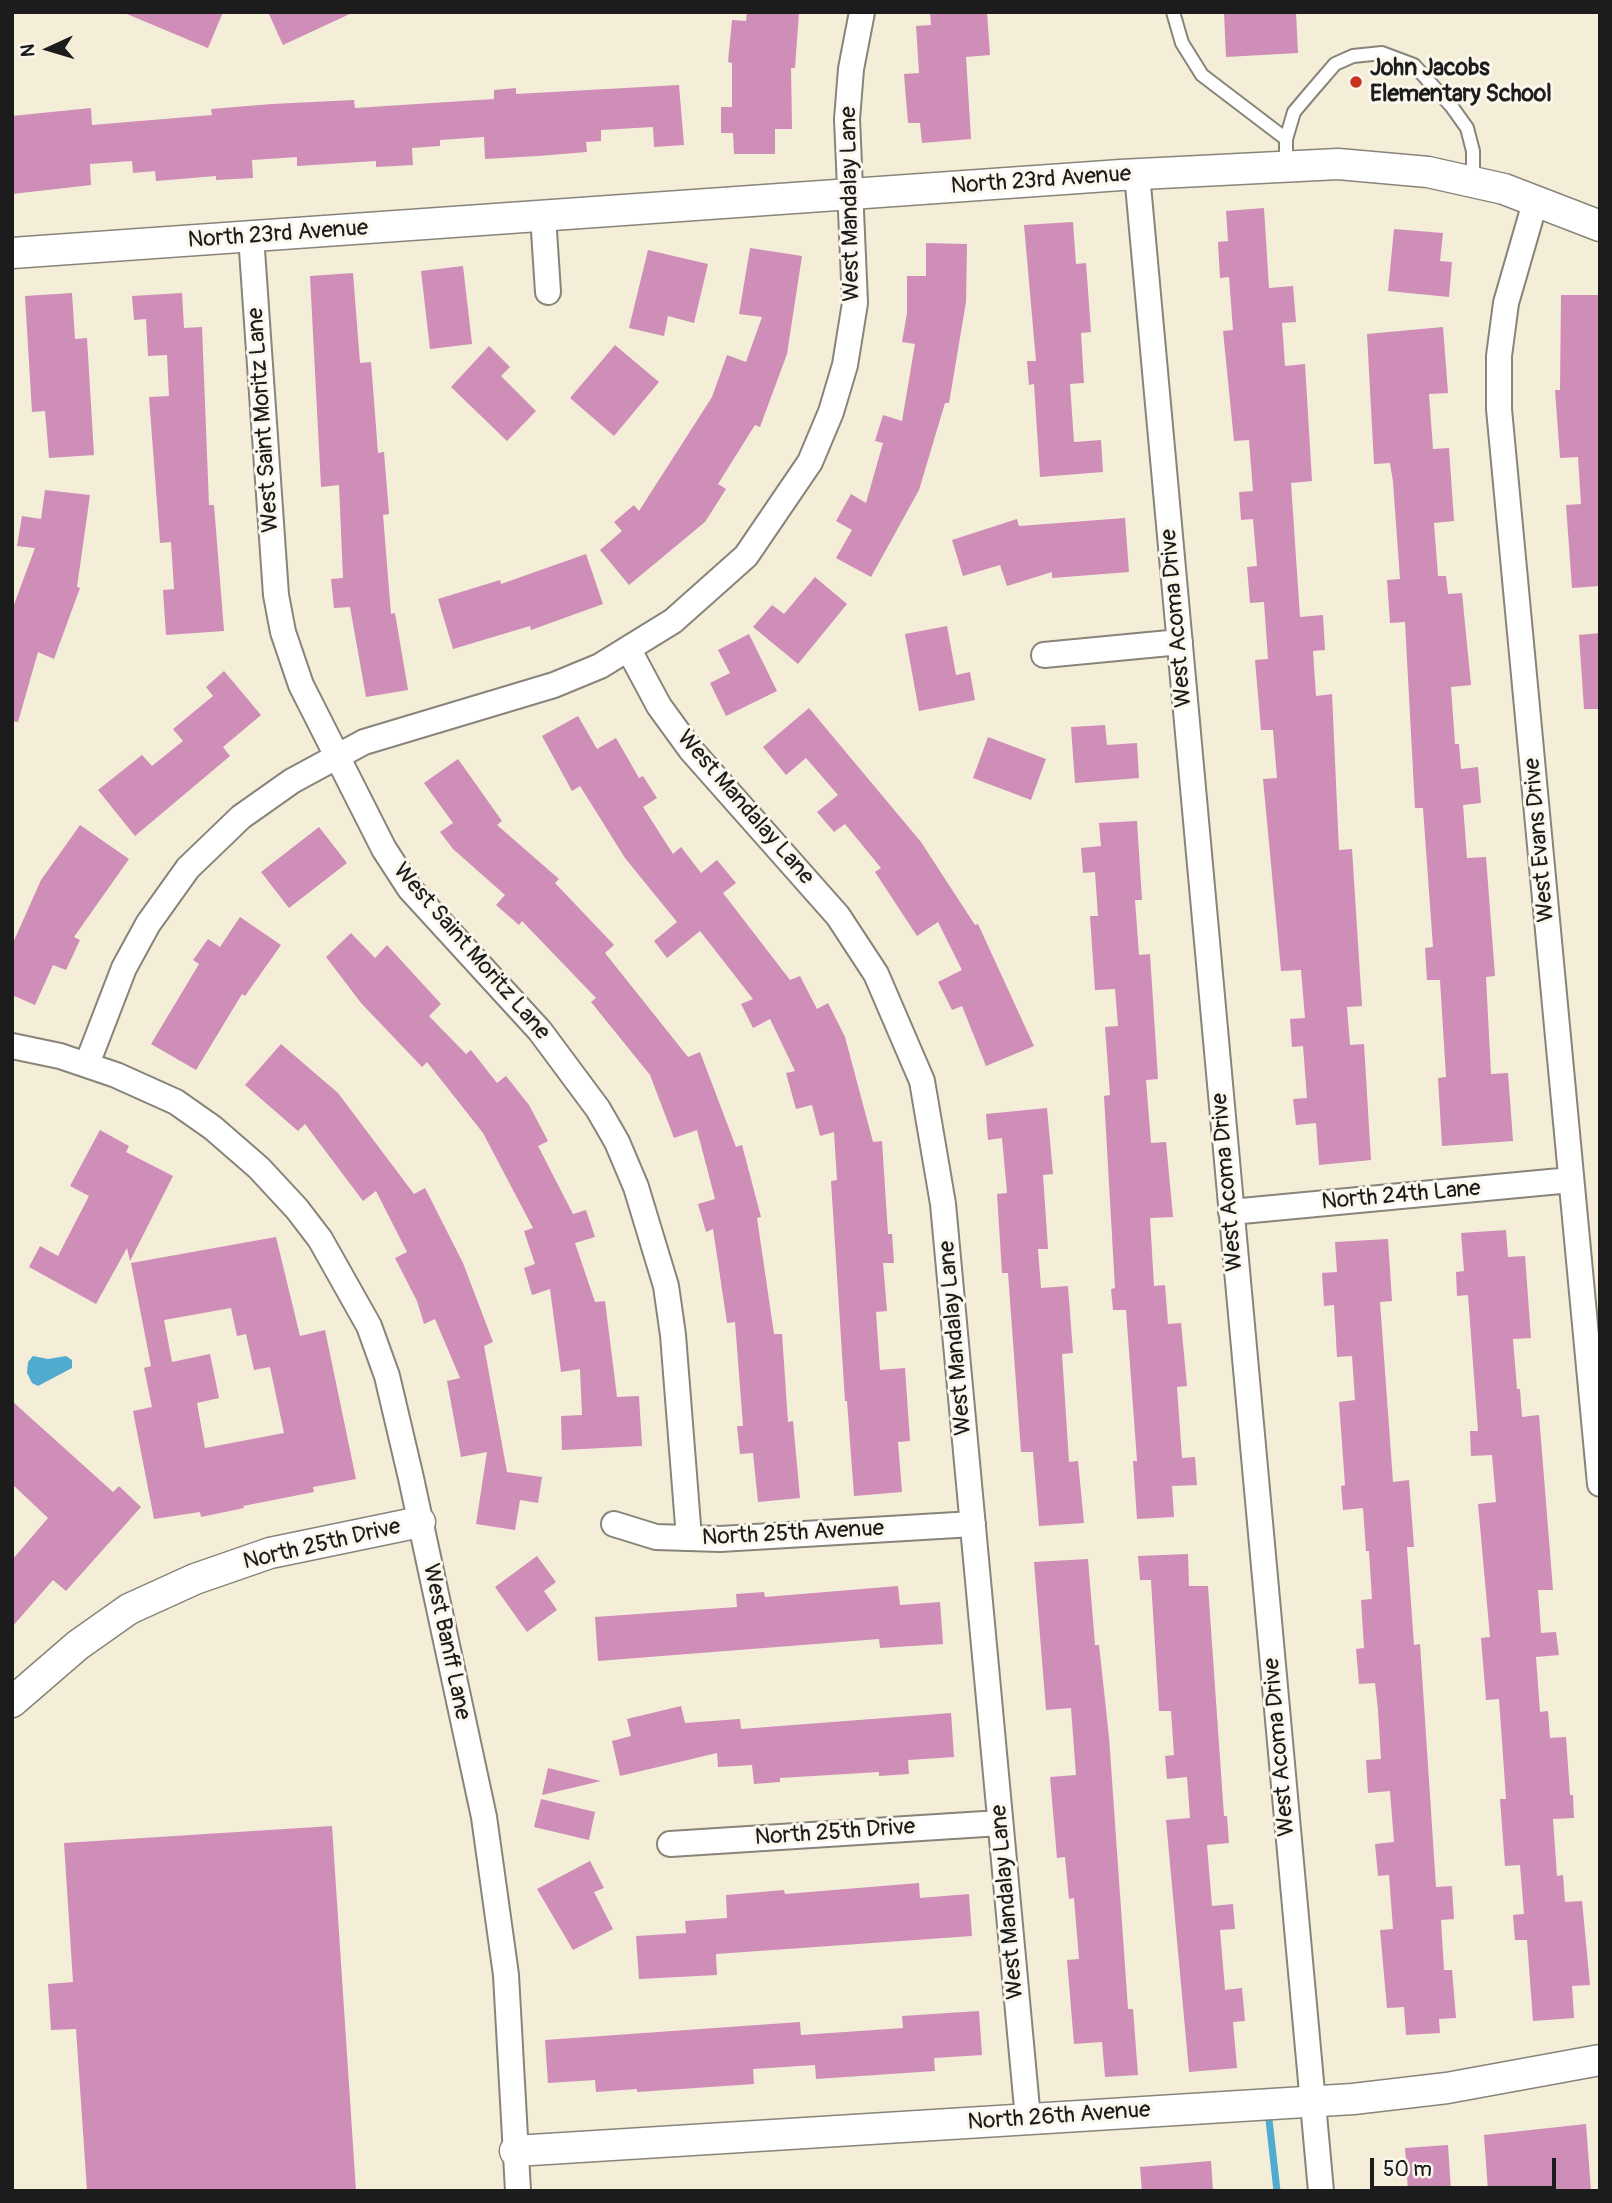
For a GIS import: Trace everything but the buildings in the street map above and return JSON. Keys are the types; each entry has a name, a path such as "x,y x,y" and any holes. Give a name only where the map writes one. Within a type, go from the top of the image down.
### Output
{"street":[{"name":"West Mandalay Lane","path":"88,1064 124,968 148,924 188,868 241,817 292,781 335,755 364,742 554,685 629,650 709,592 746,556 810,462 831,412 845,365 855,303 848,95 862,12"},
{"name":"North 23rd Avenue","path":"12,253 1138,174 1286,152 1429,172 1473,182 1536,199 1600,226"},
{"name":"West Acoma Drive","path":"1138,174 1321,2191"},
{"name":"West Evans Drive","path":"1536,199 1506,303 1499,356 1499,409 1600,1484"},
{"path":"543,216 548,292"},
{"name":"West Saint Moritz Lane","path":"251,236 276,594 284,632 302,685 335,755 384,849 410,889 540,1031 598,1109 617,1142 645,1211 666,1286 675,1349 689,1538"},
{"path":"1044,655 1180,642"},
{"name":"West Mandalay Lane","path":"629,650 659,706 691,750 838,916 876,974 904,1033 922,1081 938,1160 1028,2119"},
{"name":"West Banff Lane","path":"12,1046 88,1064 176,1102 213,1128 259,1168 320,1239 369,1326 387,1376 484,1817 506,1975 518,2191"},
{"name":"North 24th Lane","path":"1231,1212 1571,1180"},
{"name":"North 25th Drive","path":"12,1702 78,1645 129,1609 195,1579 270,1553 421,1522"},
{"name":"North 25th Avenue","path":"614,1524 656,1537 720,1539 973,1524"},
{"name":"North 25th Drive","path":"670,1844 1000,1823"},
{"name":"North 26th Avenue","path":"515,2151 1312,2101 1447,2088 1600,2060"}],"lane":[{"path":"1173,12 1182,43 1202,75 1286,152"},
{"path":"1286,152 1294,112 1335,64 1353,56 1382,53 1414,65 1467,128 1473,151 1473,182"}],"water":[{"path":"33,1356 48,1359 66,1356 72,1360 72,1368 38,1386 32,1383 27,1373 28,1362"}],"waterway":[{"path":"1268,2111 1277,2191"}],"place":[{"name":"John Jacobs Elementary School","path":"1356,82"}]}
